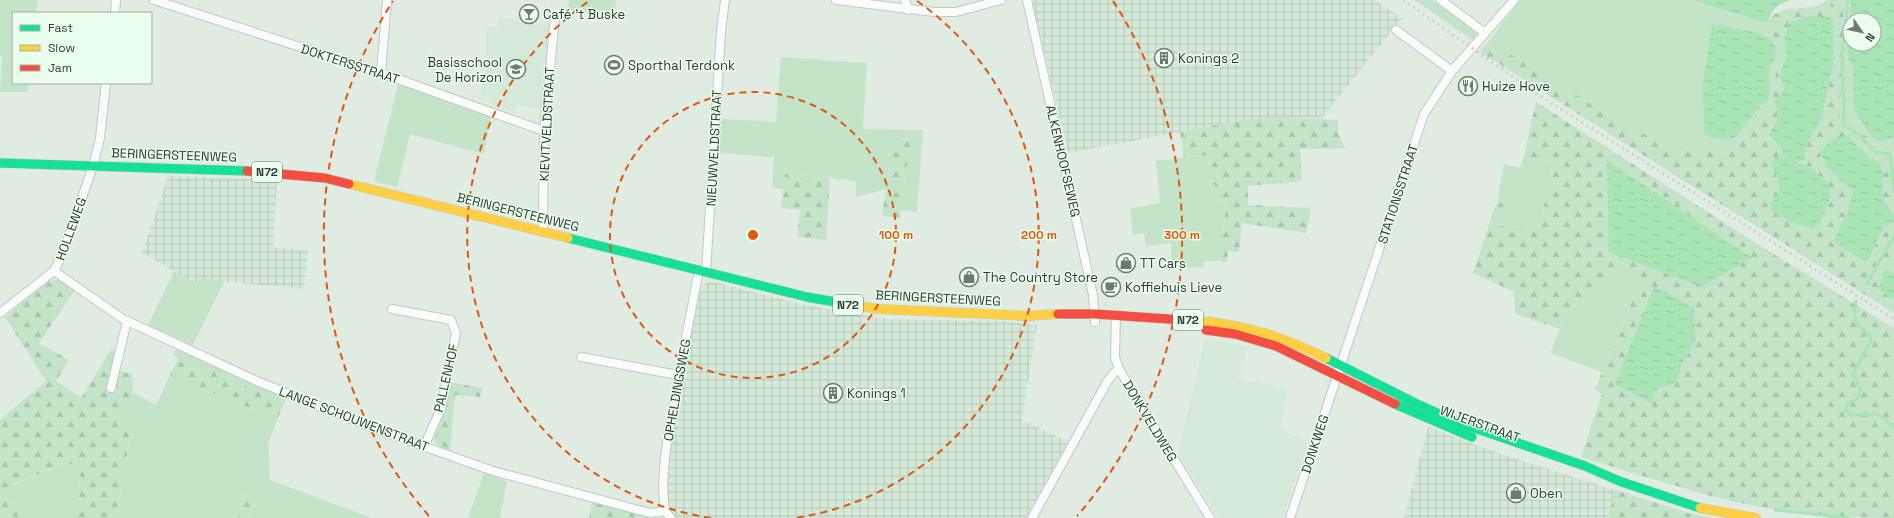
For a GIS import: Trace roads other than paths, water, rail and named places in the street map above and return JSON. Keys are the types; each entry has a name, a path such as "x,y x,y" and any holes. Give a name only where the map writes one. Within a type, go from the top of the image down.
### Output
{"main road":[{"name":"BERINGERSTEENWEG","path":"0,163 257,171 325,178 702,271 848,305 879,309 1027,316 1044,314 1116,320 1203,321 1242,326 1282,338 1339,371"},
{"name":"WIJERSTRAAT","path":"1339,371 1450,419 1591,468 1619,481 1701,508 1756,518"}],"street":[{"path":"115,12 116,0"},
{"name":"DOKTERSSTRAAT","path":"154,0 381,73 544,131"},
{"path":"381,73 387,0"},
{"name":"NIEUWVELDSTRAAT","path":"702,271 721,32 726,0"},
{"path":"836,0 934,12 956,12 1001,0"},
{"path":"905,0 908,10"},
{"name":"ALKENHOOFSEWEG","path":"1027,0 1093,295 1095,319"},
{"path":"1441,0 1485,33"},
{"name":"STATIONSSTRAAT","path":"1339,371 1424,114 1452,71 1514,0"},
{"name":"KIEVITVELDSTRAAT","path":"543,232 544,131 555,17"},
{"path":"1396,30 1452,71"},
{"name":"HOLLEWEG","path":"0,313 54,270 62,255 93,166 100,138 106,84"},
{"name":"LANGE SCHOUWENSTRAAT","path":"54,270 127,321 259,382 424,447 508,475 650,513 665,511"},
{"name":"OPHELDINGSWEG","path":"665,511 662,495 668,438 678,376 702,271"},
{"name":"PALLENHOF","path":"392,309 451,320 456,333 441,408 424,447"},
{"name":"DONKVELDWEG","path":"1116,320 1115,357 1118,369 1210,518"},
{"path":"111,388 127,321"},
{"path":"581,357 678,376"},
{"path":"1032,518 1107,382 1112,374 1118,369"},
{"name":"DONKWEG","path":"1290,518 1339,371"},
{"path":"665,511 671,518"}],"water":[{"path":"1693,0 1791,0 1776,7 1768,21 1763,22"},
{"path":"1851,0 1894,0 1894,137 1881,142 1874,138 1857,116 1854,105 1853,70 1848,58 1848,52 1882,52 1882,12 1850,12"},
{"path":"1812,16 1830,18 1833,21 1834,59 1821,122 1810,137 1806,148 1805,160 1796,161 1783,154 1782,149 1768,135 1778,119 1775,101 1786,87 1781,80 1780,72 1787,56 1785,48 1786,30 1790,22"},
{"path":"1712,25 1746,30 1764,36 1774,44 1776,48 1776,56 1770,67 1769,96 1767,101 1761,105 1734,138 1719,139 1704,134 1703,82"},
{"path":"1841,136 1849,136 1868,157 1881,165 1883,174 1883,199 1894,216 1894,221 1882,231 1868,261 1862,260 1835,243 1834,239 1846,216 1853,191 1825,166 1826,163 1819,153 1831,141"},
{"path":"1780,154 1810,167 1829,184 1831,196 1821,222 1814,229 1789,221 1771,210 1770,205 1778,194 1779,184 1771,162"},
{"path":"1607,160 1752,258 1701,287 1609,252"},
{"path":"1886,268 1894,274 1894,300 1878,289 1883,272"},
{"path":"1654,287 1694,307 1696,340 1683,362 1676,383 1658,388 1653,397 1654,405 1615,384"}],"waterway":[{"path":"1848,0 1842,55 1844,104 1843,125 1859,135 1875,152 1890,154 1894,190"},
{"path":"1867,284 1894,235"},
{"path":"1856,301 1856,321 1861,329 1870,335 1871,341 1853,374 1861,390 1857,399 1848,403 1845,410 1850,415 1877,414 1894,427"},
{"path":"1775,510 1849,518"}],"railway":[{"path":"1403,0 1545,99 1894,319"}],"place":[{"name":"Café 't Buske","path":"529,14"},
{"name":"Konings 2","path":"1164,58"},
{"name":"Sporthal Terdonk","path":"614,65"},
{"name":"Basisschool De Horizon","path":"516,69"},
{"name":"Huize Hove","path":"1468,86"},
{"name":"TT Cars","path":"1126,263"},
{"name":"The Country Store","path":"969,277"},
{"name":"Koffiehuis Lieve","path":"1111,287"},
{"name":"Konings 1","path":"833,393"},
{"name":"Oben","path":"1516,493"}]}
